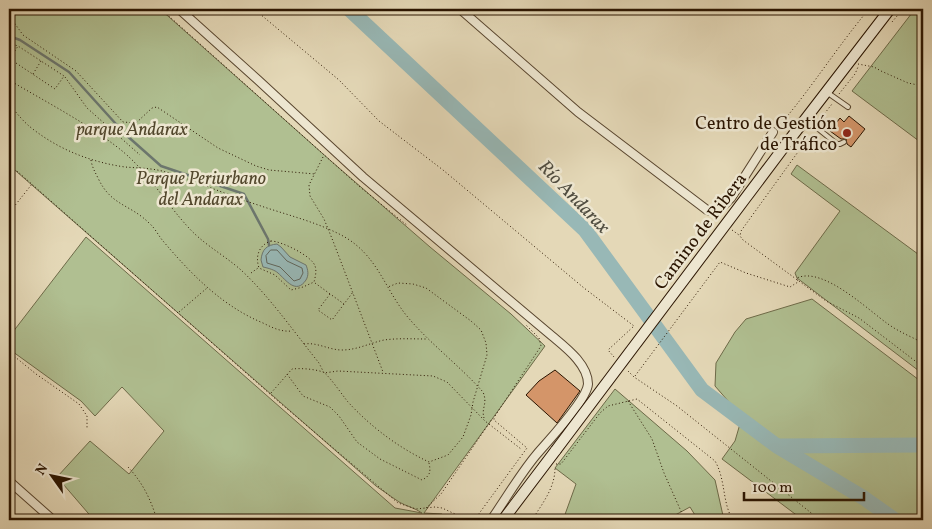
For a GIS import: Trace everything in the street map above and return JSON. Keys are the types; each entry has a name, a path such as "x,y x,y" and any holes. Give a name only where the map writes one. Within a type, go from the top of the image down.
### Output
{"main road":[{"name":"Camino de Ribera","path":"503,520 550,462 556,450 890,9"}],"street":[{"path":"179,9 347,163 564,346 583,368 588,384 584,396 536,455 490,520"},
{"path":"460,9 570,106 707,210 713,211 721,208 731,198 773,132"},
{"path":"9,481 53,520"},
{"path":"9,517 13,520"}],"lane":[{"path":"826,92 848,107"},
{"path":"805,119 838,144 844,142"},
{"path":"804,140 815,149"}],"path":[{"path":"161,9 360,187 412,229"},
{"path":"254,9 339,80 379,121 443,170 584,288 634,326 608,350 614,357"},
{"path":"773,132 799,102 846,36 869,9"},
{"path":"892,23 903,9"},
{"path":"9,11 22,35 76,71 124,122 136,123 152,108 157,107 218,148 256,166 269,170 314,174"},
{"path":"9,43 18,46 64,76 87,108 140,155"},
{"path":"18,46 10,59 55,90 64,76"},
{"path":"815,126 855,74 863,59"},
{"path":"33,75 41,61"},
{"path":"859,65 874,67 908,83 923,86"},
{"path":"9,80 91,130 121,151 139,168 188,228 240,270 258,288 348,402 368,422 392,441 429,462 431,472 422,480 380,459 357,442 339,416 330,407 303,396 287,374"},
{"path":"9,104 28,125 50,141 70,152 91,160 162,171 328,228 344,237 362,249 377,267 405,314 483,392 486,401 482,415 485,421"},
{"path":"804,140 741,231 740,236 798,282 830,304 859,318 923,367"},
{"path":"323,157 309,185 310,196 328,228 383,373"},
{"path":"91,160 99,181 107,193 115,201 150,223 161,240 207,288 246,316 282,332 293,331"},
{"path":"9,164 389,498 407,507 416,509 438,507 470,520 474,518 480,513 527,447 494,420 494,418"},
{"path":"9,213 32,184"},
{"path":"258,268 256,259 260,249 271,241 281,242 312,261 316,267 314,282"},
{"path":"634,377 720,262 746,273 790,287 798,282"},
{"path":"258,268 275,275 291,290 314,282"},
{"path":"250,273 258,268"},
{"path":"798,282 797,278 803,275 813,276 841,289 891,326 923,343"},
{"path":"314,282 344,304"},
{"path":"388,287 398,283 413,284 426,288 481,330 486,343 487,355 463,437 448,455 429,462"},
{"path":"178,312 207,288"},
{"path":"330,294 318,310 332,320 353,292"},
{"path":"426,509 441,494 541,346 539,338 523,322"},
{"path":"304,344 310,343 339,350 349,350 398,338 428,339"},
{"path":"9,352 36,374 79,404 87,416 87,428"},
{"path":"271,394 292,369 302,368 324,373 338,371 433,376 447,382 485,421 521,450"},
{"path":"628,370 634,377 678,406 820,520"},
{"path":"550,462 557,465 561,464 600,413 608,406 637,399 715,462 721,471 728,513 733,520"},
{"path":"627,400 652,439 664,473 684,518"},
{"path":"532,520 553,482 555,468 550,462"},
{"path":"128,467 144,487 157,520"}],"green space":[{"name":"Parque Periurbano del Andarax","path":"9,9 160,9 331,161 511,314 545,346 424,513 442,514 445,520 94,520 57,477 90,441 129,474 164,431 122,387 95,416 81,401 9,349 9,337 86,237 395,508 422,513 399,502 376,486 9,165"},
{"path":"915,9 923,9 923,144 852,91"},
{"path":"797,165 923,256 923,374 797,278 795,273 840,211 791,174"},
{"path":"812,299 923,383 923,520 803,520 722,459 735,441 742,417 715,386 716,363 735,332 746,319"},
{"path":"615,389 687,451 715,480 724,520 698,520 690,507 666,520 563,520 576,484 555,468"}],"water":[{"path":"277,244 290,257 306,265 308,276 299,286 291,285 277,272 263,267 261,260 264,250 270,245"}],"building":[{"name":"Centro de Gestión de Tráfico","path":"849,116 865,129 851,147 847,144 846,139 841,139 830,131 840,118 844,122"},
{"path":"555,370 580,391 557,423 526,395 539,381"}],"waterway":[{"name":"Río Andarax","path":"349,9 585,230 702,390 777,446 864,498 895,520"},
{"path":"9,36 20,40 69,72 125,134 161,166 244,194 268,239 269,245"},
{"name":"Río Andarax","path":"779,446 923,445"}],"place":[{"name":"Centro de Gestión de Tráfico","path":"847,133"}],"park label":[{"name":"parque Andarax","path":"132,129"}]}
